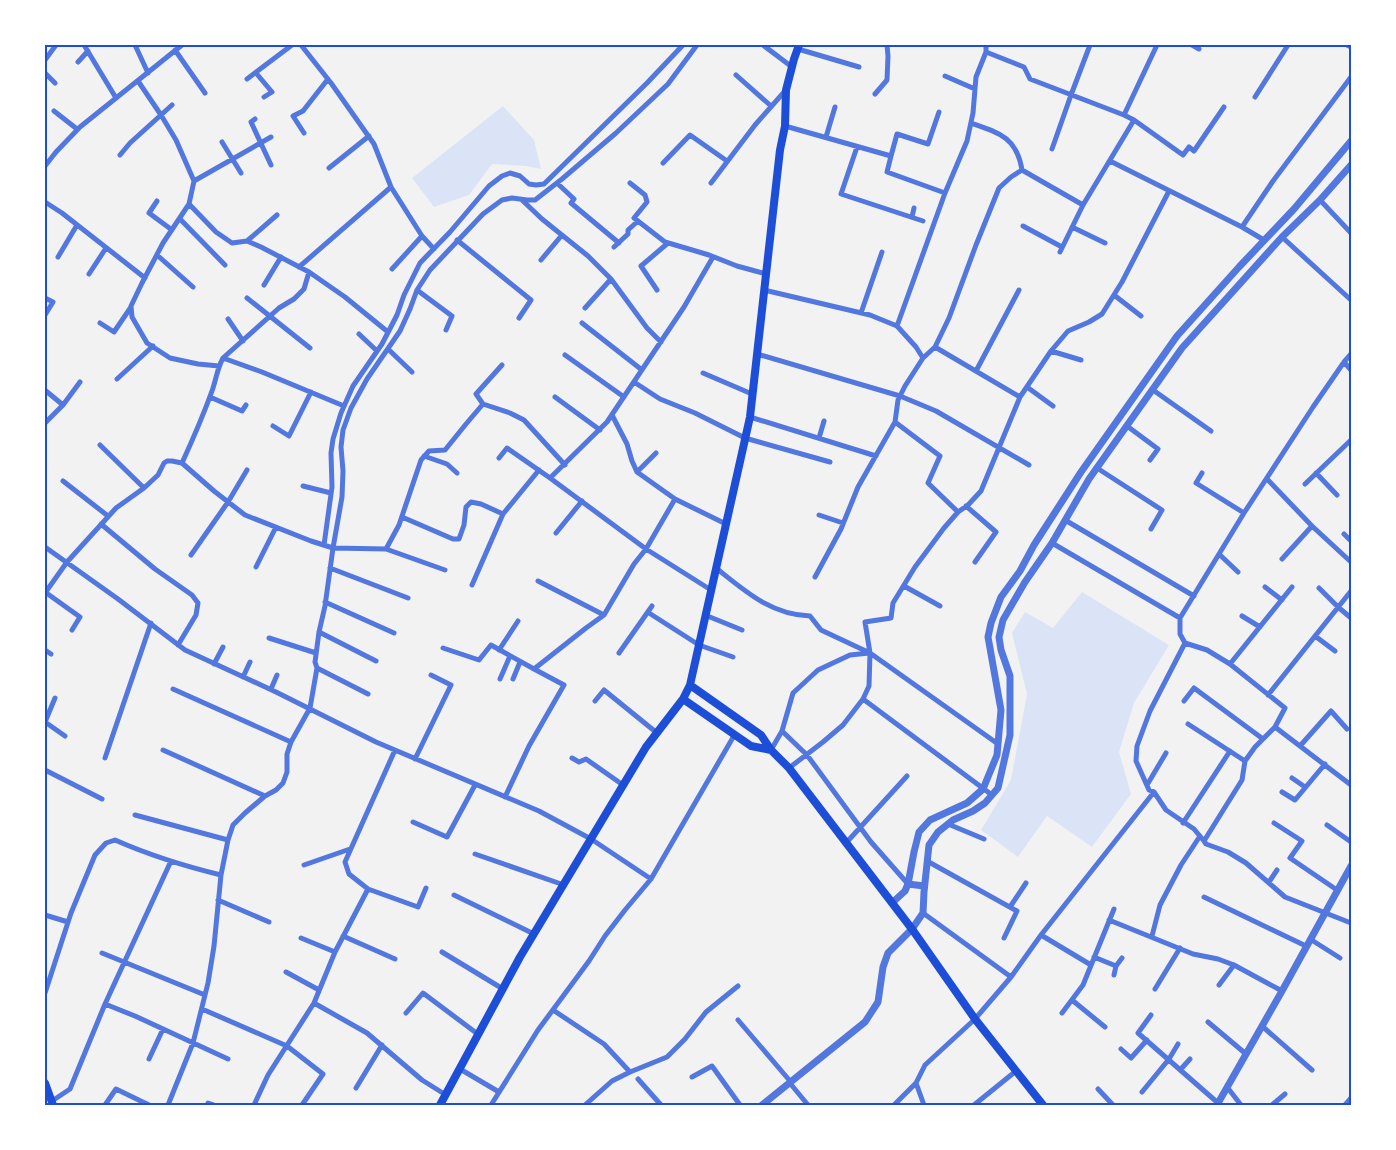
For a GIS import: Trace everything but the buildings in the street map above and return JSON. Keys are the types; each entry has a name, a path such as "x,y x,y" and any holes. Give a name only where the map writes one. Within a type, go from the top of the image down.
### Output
{"main road":[{"path":"440,1105 534,934 646,747 683,699 690,685 750,417 780,150 785,126 786,90 799,47"},
{"path":"690,685 761,735 789,768 893,902 975,1019 1043,1105"},
{"path":"683,699 751,746 772,750"},
{"path":"45,1083 52,1103"}],"street":[{"path":"45,60 56,45"},
{"path":"84,45 116,98"},
{"path":"135,45 148,73"},
{"path":"45,166 77,129 182,45"},
{"path":"247,79 292,45"},
{"path":"301,45 369,136 391,187 422,236 434,248"},
{"path":"324,545 331,493 333,439 344,406 353,386 382,344 420,263 489,186 502,176 510,173 520,176 529,184 544,184 683,45"},
{"path":"168,1105 193,1043 202,1009 214,946 221,875 233,825 244,813 284,783 291,742 310,708 317,668 315,662 319,632 342,497 344,471 341,447 343,430 351,408 367,379 400,331 417,290 430,270 457,240 483,214 502,200 512,198 535,200 557,184 616,133 668,84 697,45"},
{"path":"763,45 792,67"},
{"path":"875,94 887,80 887,45"},
{"path":"897,326 945,193 967,141 976,76 986,52 986,45"},
{"path":"1052,149 1090,45"},
{"path":"1124,115 1157,45"},
{"path":"1192,45 1199,49"},
{"path":"1255,97 1288,45"},
{"path":"1347,45 1351,47"},
{"path":"799,47 859,67"},
{"path":"175,50 205,93"},
{"path":"78,62 88,51"},
{"path":"986,52 1024,67 1030,79 1134,120 1183,155 1189,147 1194,151 1224,106"},
{"path":"45,73 55,83"},
{"path":"256,73 272,92 264,97"},
{"path":"736,75 771,106"},
{"path":"945,76 975,88"},
{"path":"1242,227 1273,181 1351,78"},
{"path":"304,133 293,116 303,111 328,79"},
{"path":"100,323 114,332 132,306 157,255 189,204 194,180 176,140 138,81"},
{"path":"710,183 786,90"},
{"path":"120,155 130,143 172,105"},
{"path":"826,137 835,107"},
{"path":"54,111 77,129"},
{"path":"939,112 928,144 896,132 887,172 945,193"},
{"path":"255,119 251,122 271,165"},
{"path":"1023,226 1061,249 1083,205 1134,120"},
{"path":"971,123 995,131 1011,142 1020,157 1022,170"},
{"path":"785,126 891,156"},
{"path":"663,163 690,135 727,161"},
{"path":"328,168 369,136"},
{"path":"194,180 271,137"},
{"path":"893,902 905,890 908,884 919,832 930,820 967,802 984,789 996,756 1001,710 988,637 990,623 1001,597 1015,578 1081,472 1177,336 1294,209 1351,141"},
{"path":"222,142 241,173"},
{"path":"857,147 841,194 923,221"},
{"path":"1110,161 1170,190 1264,240"},
{"path":"762,1105 865,1022 878,1002 883,967 888,953 912,929 924,913 924,886 929,845 938,832 953,820 985,803 998,788 1010,735 1010,676 998,637 1003,620 1089,480 1182,348 1282,237 1351,167"},
{"path":"1022,170 1083,205"},
{"path":"815,577 843,523 858,487 896,422 898,400 905,386 923,358 935,347 949,318 999,188 1022,170"},
{"path":"630,182 645,195 647,202 634,218 665,242 766,274"},
{"path":"557,184 574,198 572,202 619,243"},
{"path":"299,267 391,187"},
{"path":"789,768 843,725 863,699 869,686 870,653 865,622 891,618 894,603 915,567 944,528 981,491 1020,397 1051,351 1068,332 1102,314 1122,282 1170,190"},
{"path":"521,200 588,256 611,279 647,328 661,342"},
{"path":"1320,200 1351,233"},
{"path":"157,201 148,212 172,230"},
{"path":"45,202 62,213 145,278"},
{"path":"189,204 216,232 232,243 247,241 309,272 345,297 388,332"},
{"path":"912,217 914,208"},
{"path":"247,241 277,215"},
{"path":"180,219 225,265"},
{"path":"614,247 638,221"},
{"path":"58,257 77,225"},
{"path":"1072,227 1105,243"},
{"path":"541,260 562,235"},
{"path":"392,269 422,236"},
{"path":"1282,237 1351,300"},
{"path":"457,240 531,300 519,318"},
{"path":"656,290 641,266 668,243"},
{"path":"89,274 106,248"},
{"path":"861,313 882,252"},
{"path":"157,255 193,287"},
{"path":"264,285 281,257"},
{"path":"550,478 600,430 612,415 684,307 713,257"},
{"path":"182,463 210,397 223,358 279,308 294,299 304,289 309,272"},
{"path":"586,308 611,279"},
{"path":"417,290 452,316 446,330"},
{"path":"764,290 870,315 897,326 916,347 923,358"},
{"path":"976,371 1019,290"},
{"path":"1114,296 1141,316"},
{"path":"45,298 53,302 45,315"},
{"path":"247,298 310,348"},
{"path":"132,306 132,317 148,343 152,346 170,358 219,366"},
{"path":"228,319 242,341"},
{"path":"582,323 642,370"},
{"path":"359,334 377,351"},
{"path":"117,379 152,346"},
{"path":"935,347 1020,397"},
{"path":"388,349 412,372"},
{"path":"1051,351 1080,360"},
{"path":"757,354 900,396 936,411 1029,466"},
{"path":"1204,840 1242,780 1245,762 1255,747 1275,727 1285,708 1230,664 1207,650 1185,643 1180,634 1180,618 1244,513 1351,354"},
{"path":"565,355 624,398"},
{"path":"223,358 344,406"},
{"path":"1344,362 1351,370"},
{"path":"502,366 476,394 483,404 524,420 565,464"},
{"path":"703,373 752,394"},
{"path":"45,423 63,405 80,382"},
{"path":"634,382 660,399 695,413 745,438 830,462"},
{"path":"1027,387 1053,406"},
{"path":"1153,390 1211,431"},
{"path":"46,391 63,405"},
{"path":"273,426 289,436 311,392"},
{"path":"210,397 242,411 246,405"},
{"path":"555,397 600,430"},
{"path":"386,549 402,517 421,460 429,451 445,450 483,404"},
{"path":"612,415 627,444 637,472 675,499 726,524"},
{"path":"750,417 876,456"},
{"path":"819,438 824,421"},
{"path":"896,422 940,456 928,483 958,512"},
{"path":"1127,426 1158,449 1150,460"},
{"path":"1305,484 1351,440"},
{"path":"100,445 144,488"},
{"path":"499,458 507,448 646,549 711,590"},
{"path":"637,472 656,453"},
{"path":"424,456 447,464 457,473"},
{"path":"72,630 80,617 45,592 67,562 108,516 158,475 167,461 182,463 245,515 333,548 386,549 445,570"},
{"path":"1097,468 1162,510 1151,529"},
{"path":"191,555 228,502 247,470"},
{"path":"472,585 503,514 539,470"},
{"path":"1202,473 1196,483 1244,513"},
{"path":"1316,473 1337,495"},
{"path":"1267,479 1312,526 1351,562"},
{"path":"63,481 108,516"},
{"path":"303,486 331,493"},
{"path":"534,669 604,615 675,499"},
{"path":"556,533 582,501"},
{"path":"402,517 453,540 459,539 464,525 466,507 471,502 482,504 503,514"},
{"path":"966,506 996,532 975,562"},
{"path":"820,515 843,523"},
{"path":"1066,520 1194,596"},
{"path":"101,524 155,569 192,595 198,602 196,615 178,645"},
{"path":"1282,559 1312,526"},
{"path":"256,567 276,527"},
{"path":"1344,534 1351,541"},
{"path":"1052,543 1180,618"},
{"path":"45,547 118,598 185,650 271,689 376,742 538,811 591,839 650,880"},
{"path":"1219,554 1238,572"},
{"path":"330,568 408,598"},
{"path":"716,568 753,598 778,611 799,616 810,616 821,630 870,653 998,744"},
{"path":"538,581 604,615"},
{"path":"904,586 940,606"},
{"path":"1265,587 1282,600"},
{"path":"1230,664 1292,588"},
{"path":"1319,588 1351,618"},
{"path":"1268,694 1351,591"},
{"path":"325,602 394,632"},
{"path":"619,653 649,613 652,606"},
{"path":"649,613 698,645 733,657"},
{"path":"705,615 742,630"},
{"path":"1242,616 1260,627"},
{"path":"499,650 518,621"},
{"path":"105,758 150,624"},
{"path":"319,632 376,661"},
{"path":"1315,636 1335,651"},
{"path":"269,638 316,653"},
{"path":"1185,643 1150,711 1137,746 1136,761 1149,790 1154,792 1166,810 1194,829 1206,844 1228,852 1246,863 1285,897 1351,923"},
{"path":"443,648 478,660 491,645 564,685 529,746 505,797"},
{"path":"214,664 223,648"},
{"path":"45,650 50,654"},
{"path":"772,750 782,731 793,693 818,670 850,655 870,653"},
{"path":"500,679 510,656"},
{"path":"243,677 250,662"},
{"path":"513,679 520,662"},
{"path":"317,668 368,694"},
{"path":"271,689 277,675"},
{"path":"415,759 451,685 431,675"},
{"path":"1184,701 1194,688 1264,739"},
{"path":"173,689 291,742"},
{"path":"595,701 604,690 657,733"},
{"path":"54,698 45,722 65,736"},
{"path":"863,699 992,795"},
{"path":"1300,746 1331,711 1347,729"},
{"path":"1188,724 1245,762"},
{"path":"1275,727 1351,784"},
{"path":"782,731 807,755 860,828 908,884 924,886"},
{"path":"491,1105 538,1030 615,923 650,880 735,734"},
{"path":"163,750 265,796"},
{"path":"394,750 345,862 349,874 368,889 418,907 426,888"},
{"path":"1183,823 1230,752"},
{"path":"1147,785 1166,753"},
{"path":"572,758 579,762 586,759 623,785"},
{"path":"1282,792 1295,800 1324,764"},
{"path":"45,770 102,799"},
{"path":"846,843 907,776"},
{"path":"1292,778 1305,787"},
{"path":"413,822 447,837 475,785"},
{"path":"894,1105 916,1083 926,1065 975,1019 1010,977 1154,792"},
{"path":"135,815 228,840"},
{"path":"948,824 984,839"},
{"path":"1274,824 1302,842 1290,858 1337,890"},
{"path":"1327,825 1351,842"},
{"path":"1152,936 1160,905 1181,865 1200,836"},
{"path":"45,993 68,922 95,854 106,843 115,840 191,868 221,875"},
{"path":"304,865 350,849"},
{"path":"474,854 564,885"},
{"path":"52,1103 70,1089 105,1004 171,861"},
{"path":"927,861 1017,911 1004,938"},
{"path":"1151,1015 1138,1032 1218,1104 1337,890 1349,876 1351,866"},
{"path":"1269,882 1277,870"},
{"path":"1010,907 1026,883"},
{"path":"254,1105 268,1075 314,1003 335,952 368,889"},
{"path":"454,895 534,934"},
{"path":"1204,897 1308,942 1340,958"},
{"path":"218,900 268,922"},
{"path":"1062,1013 1083,985 1114,909"},
{"path":"924,913 1010,977"},
{"path":"45,915 68,922"},
{"path":"1109,920 1193,954 1218,959 1234,965 1282,991"},
{"path":"1041,935 1091,965"},
{"path":"343,936 395,959"},
{"path":"300,938 335,952"},
{"path":"1155,988 1180,948"},
{"path":"442,952 503,989"},
{"path":"102,953 205,995"},
{"path":"1094,957 1116,966"},
{"path":"1114,975 1116,966 1122,958"},
{"path":"1219,985 1234,965"},
{"path":"286,972 319,990"},
{"path":"585,1105 612,1081 667,1058 686,1039 706,1012 738,986"},
{"path":"406,1013 423,993 479,1035"},
{"path":"1072,1000 1105,1027"},
{"path":"314,1003 367,1033 422,1080 446,1095"},
{"path":"105,1004 228,1059"},
{"path":"202,1009 287,1046 324,1074 302,1105"},
{"path":"553,1010 604,1044 630,1072"},
{"path":"738,1020 808,1105"},
{"path":"1208,1022 1246,1054"},
{"path":"1262,1026 1312,1070"},
{"path":"149,1059 163,1029"},
{"path":"1121,1048 1132,1058 1147,1040"},
{"path":"1142,1092 1178,1044"},
{"path":"356,1088 382,1045"},
{"path":"1180,1069 1190,1059"},
{"path":"692,1077 712,1066 740,1105"},
{"path":"460,1068 499,1092"},
{"path":"974,1105 1016,1071"},
{"path":"638,1079 661,1105"},
{"path":"916,1083 924,1105"},
{"path":"1227,1087 1241,1105"},
{"path":"105,1105 116,1089 149,1105"},
{"path":"1098,1089 1113,1105"},
{"path":"1272,1105 1284,1094"},
{"path":"1345,1105 1351,1098"},
{"path":"208,1103 214,1105"}],"shaded area":[{"path":"503,106 534,140 541,169 492,164 469,195 434,207 412,178"},
{"path":"1082,592 1169,645 1134,703 1119,752 1131,794 1092,847 1047,816 1018,857 981,830 1011,780 1027,694 1012,633 1025,612 1053,628"}]}
